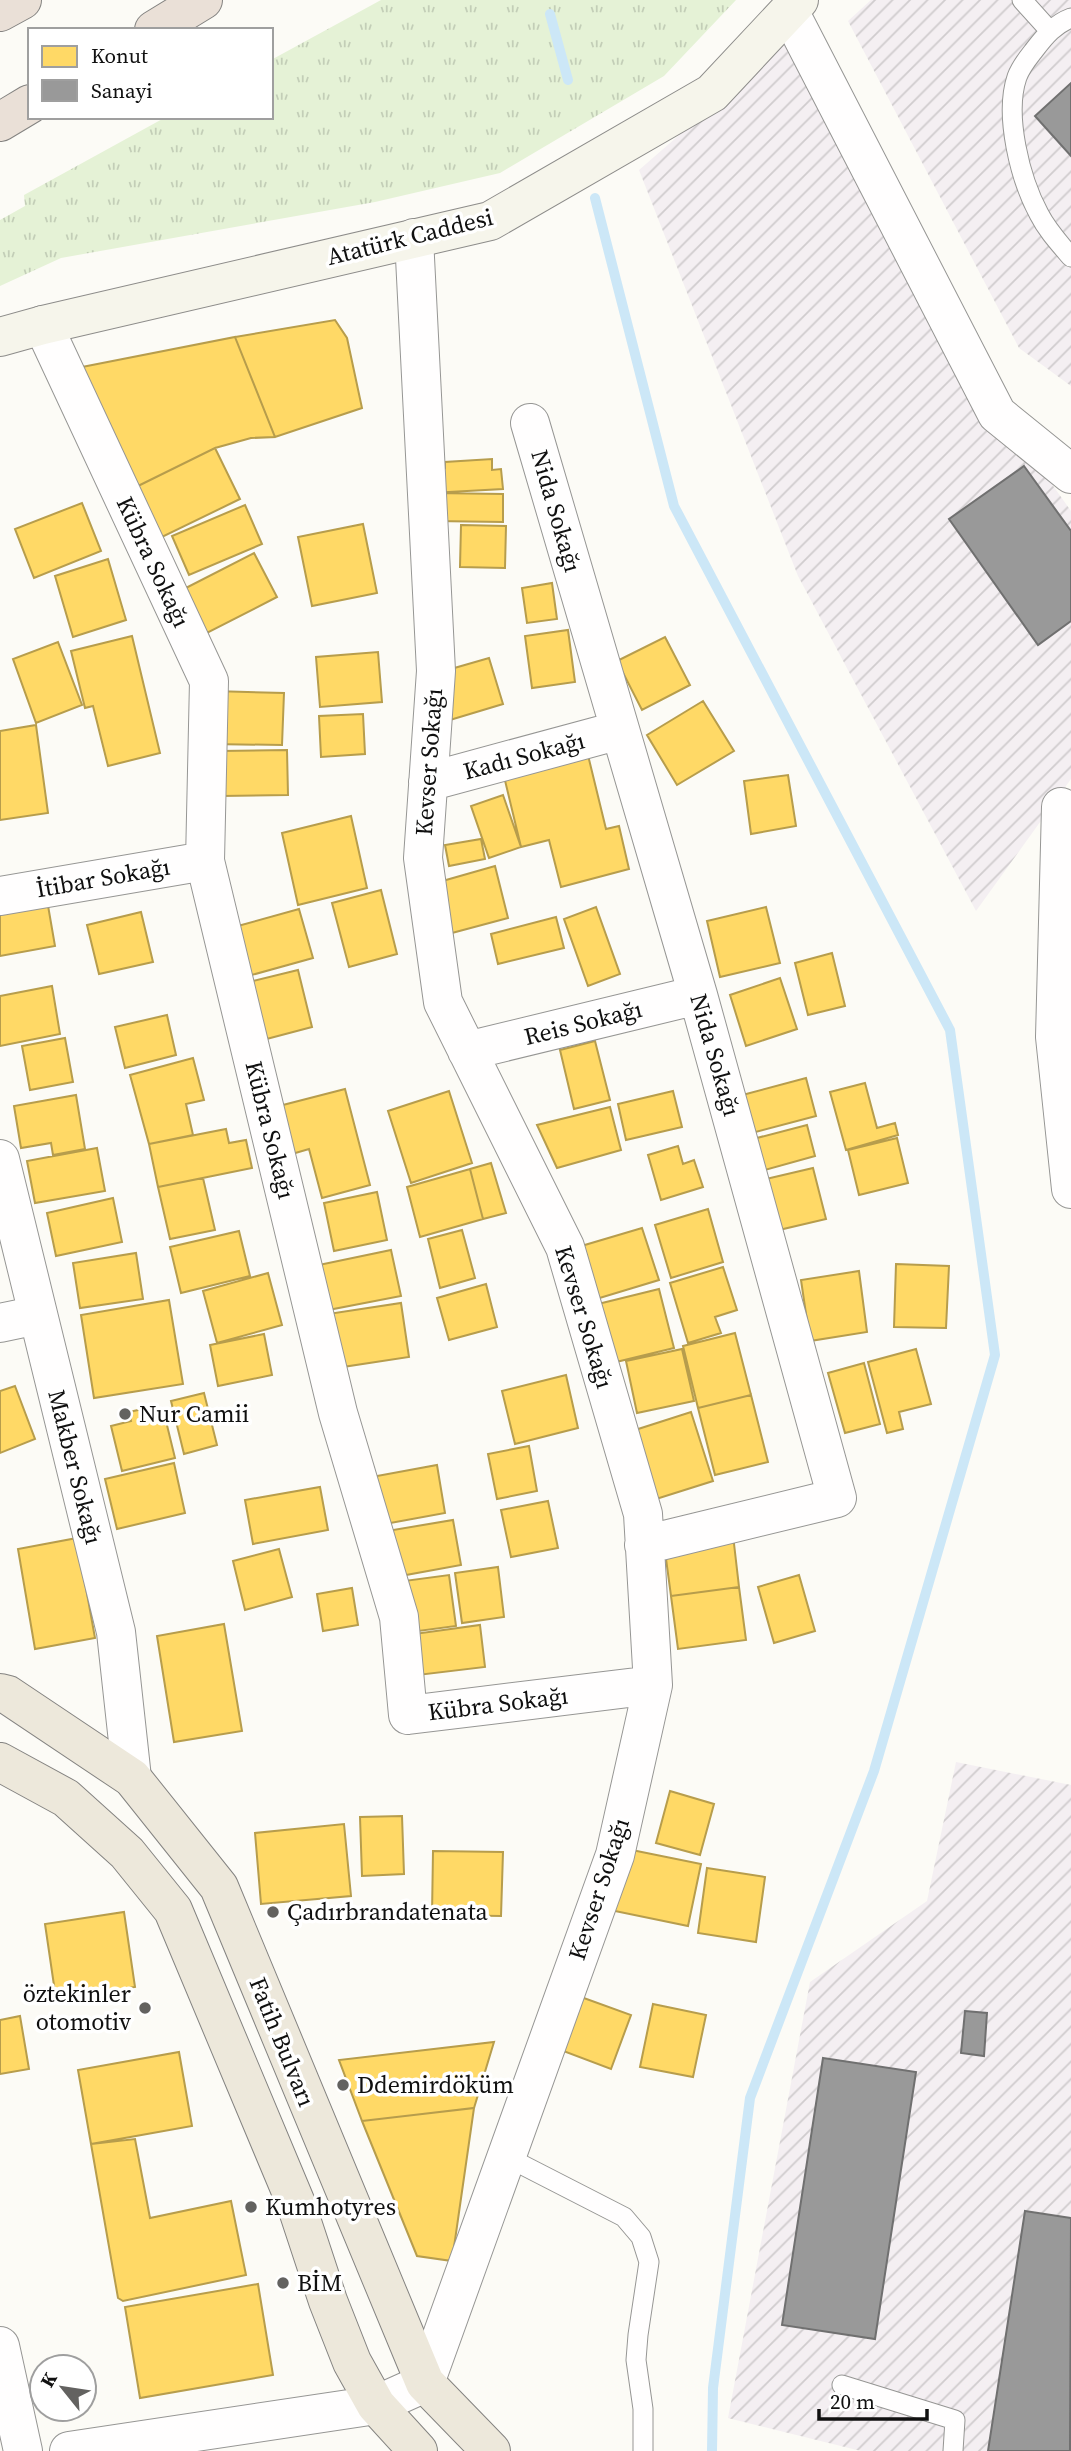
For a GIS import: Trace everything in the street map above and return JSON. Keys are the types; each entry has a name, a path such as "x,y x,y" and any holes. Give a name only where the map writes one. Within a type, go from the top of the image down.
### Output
{"highway":[{"path":"0,12 22,0"},
{"path":"157,28 203,0"},
{"path":"0,122 28,105"}],"main road":[{"name":"Fatih Bulvarı","path":"0,1693 8,1695 132,1777 219,1887 425,2383 491,2451"},
{"name":"Fatih Bulvarı","path":"0,1762 66,1798 127,1853 173,1910 295,2201 328,2301 352,2362 376,2405 418,2451"}],"street":[{"name":"Atatürk Caddesi","path":"0,337 490,221 712,93 794,5"},
{"path":"794,5 997,414 1071,474"},
{"name":"Kevser Sokağı","path":"414,238 436,671 423,858 443,1002 565,1247 643,1514 653,1685 615,1855 425,2383"},
{"name":"Kübra Sokağı","path":"43,325 209,681 205,861 338,1413 399,1617 408,1715 653,1685"},
{"name":"Nida Sokağı","path":"530,423 698,995 837,1498 644,1545"},
{"name":"Kadı Sokağı","path":"428,782 620,730"},
{"path":"1068,805 1055,1037 1071,1189"},
{"name":"İtibar Sokağı","path":"0,896 205,861"},
{"name":"Reis Sokağı","path":"467,1051 698,995"},
{"name":"Makber Sokağı","path":"0,1159 116,1632 132,1777"},
{"path":"0,1324 38,1315"},
{"path":"0,2346 23,2451"},
{"path":"69,2451 376,2405 425,2383"}],"lane":[{"path":"1022,0 1050,31"},
{"path":"1071,18 1050,31 1022,65 1014,96 1016,147 1027,187 1038,213 1071,257"},
{"path":"505,2156 624,2217 641,2237 649,2262 636,2360 643,2409 643,2451"},
{"path":"842,2385 955,2420 953,2451"}],"shaded area":[{"path":"871,0 1071,0 1071,386 1019,348 848,21"},
{"path":"785,43 999,410 1071,511 1071,779 976,911 798,576 639,170"},
{"path":"956,1762 1071,1785 1071,2451 861,2451 728,2418 810,1982 927,1901"}],"green space":[{"path":"381,0 736,0 664,76 500,173 375,202 61,258 0,286 0,220 25,206 24,195 162,119 273,119 273,59"}],"building: Konut":[{"path":"335,320 347,338 362,408 275,437 235,337"},
{"path":"235,337 275,437 251,438 215,448 138,486 82,367"},
{"path":"215,448 240,499 162,537 138,486"},
{"path":"492,459 492,470 501,469 503,489 431,493 430,469 445,468 445,462"},
{"path":"434,493 503,494 503,522 434,521"},
{"path":"82,503 101,551 34,578 15,529"},
{"path":"245,505 262,544 189,575 172,536"},
{"path":"363,524 377,593 312,606 298,537"},
{"path":"461,525 506,526 505,568 460,567"},
{"path":"254,553 277,597 201,636 178,592"},
{"path":"108,559 126,620 73,637 55,576"},
{"path":"552,583 557,619 527,623 522,588"},
{"path":"568,630 575,682 532,688 525,636"},
{"path":"132,636 160,753 108,766 93,706 85,708 71,651"},
{"path":"665,637 690,685 642,710 617,661"},
{"path":"58,642 82,705 36,723 13,659"},
{"path":"378,652 382,702 320,707 316,657"},
{"path":"489,658 503,704 450,720 437,673"},
{"path":"213,691 284,693 282,745 211,744"},
{"path":"703,701 734,751 677,785 647,735"},
{"path":"363,714 365,754 321,757 319,716"},
{"path":"36,725 48,813 0,820 0,731"},
{"path":"586,747 606,829 619,826 629,869 561,887 549,840 521,847 502,768"},
{"path":"287,750 288,795 221,796 220,751"},
{"path":"788,775 796,826 751,834 744,781"},
{"path":"503,795 521,847 489,858 471,806"},
{"path":"351,816 367,888 298,905 282,833"},
{"path":"481,839 485,859 449,866 445,845"},
{"path":"495,866 508,918 452,933 439,882"},
{"path":"381,890 397,954 349,967 332,903"},
{"path":"46,894 55,946 0,956 0,902"},
{"path":"596,907 620,974 588,986 564,919"},
{"path":"766,907 780,963 720,977 707,921"},
{"path":"299,909 313,958 241,978 227,929"},
{"path":"141,912 153,962 99,974 87,925"},
{"path":"556,917 564,948 498,964 491,934"},
{"path":"832,953 845,1006 808,1015 795,963"},
{"path":"298,970 312,1027 259,1041 245,983"},
{"path":"780,978 797,1029 746,1046 730,995"},
{"path":"52,986 60,1034 0,1046 0,996"},
{"path":"167,1015 176,1055 125,1068 115,1027"},
{"path":"65,1038 73,1082 30,1090 22,1046"},
{"path":"595,1041 610,1100 574,1109 560,1050"},
{"path":"193,1058 204,1100 186,1104 193,1135 149,1144 130,1075"},
{"path":"806,1078 816,1116 744,1135 735,1097"},
{"path":"865,1083 877,1128 895,1123 898,1135 846,1150 830,1092"},
{"path":"345,1089 370,1185 322,1198 309,1149 292,1154 279,1106"},
{"path":"449,1091 472,1163 411,1183 388,1111"},
{"path":"673,1091 682,1127 626,1140 618,1104"},
{"path":"76,1095 85,1149 53,1155 51,1143 21,1148 14,1106"},
{"path":"610,1107 621,1150 557,1168 537,1125"},
{"path":"807,1125 815,1156 761,1171 753,1139"},
{"path":"226,1129 229,1143 246,1140 252,1168 158,1187 149,1144"},
{"path":"897,1138 908,1183 859,1195 848,1150"},
{"path":"678,1146 683,1164 694,1160 703,1187 661,1200 648,1155"},
{"path":"97,1148 105,1191 35,1203 27,1161"},
{"path":"491,1163 506,1213 483,1219 470,1169"},
{"path":"813,1168 826,1219 779,1230 766,1179"},
{"path":"470,1169 483,1219 420,1237 407,1187"},
{"path":"203,1178 215,1230 170,1239 158,1187"},
{"path":"377,1192 387,1240 334,1251 324,1203"},
{"path":"113,1198 122,1242 56,1256 47,1213"},
{"path":"708,1209 723,1262 671,1278 655,1225"},
{"path":"642,1228 659,1280 593,1300 578,1247"},
{"path":"462,1230 475,1278 440,1288 428,1239"},
{"path":"239,1231 250,1276 181,1293 170,1247"},
{"path":"391,1250 401,1296 323,1311 314,1266"},
{"path":"136,1253 143,1299 80,1308 73,1263"},
{"path":"896,1264 949,1266 946,1328 894,1327"},
{"path":"723,1267 737,1310 715,1317 721,1333 688,1343 670,1283"},
{"path":"859,1271 867,1332 810,1341 801,1280"},
{"path":"268,1273 282,1325 217,1343 203,1291"},
{"path":"486,1284 497,1327 449,1340 437,1298"},
{"path":"659,1289 674,1348 612,1363 598,1304"},
{"path":"169,1300 183,1384 94,1398 81,1315"},
{"path":"401,1303 409,1357 336,1368 328,1314"},
{"path":"735,1333 751,1395 698,1408 683,1346"},
{"path":"264,1334 272,1375 218,1386 210,1345"},
{"path":"682,1349 694,1401 637,1413 626,1361"},
{"path":"916,1349 931,1404 899,1412 903,1429 887,1433 868,1362"},
{"path":"864,1363 880,1424 845,1433 828,1373"},
{"path":"566,1375 578,1428 515,1444 502,1391"},
{"path":"15,1386 35,1439 0,1453 0,1391"},
{"path":"204,1393 217,1445 184,1454 171,1401"},
{"path":"751,1395 768,1462 715,1475 698,1408"},
{"path":"147,1408 149,1416 164,1413 175,1458 122,1471 111,1426 131,1421 129,1412"},
{"path":"691,1412 713,1481 653,1500 632,1431"},
{"path":"529,1446 537,1491 497,1499 488,1454"},
{"path":"174,1463 185,1513 117,1529 105,1479"},
{"path":"437,1465 445,1513 374,1526 366,1478"},
{"path":"320,1487 328,1530 253,1544 245,1500"},
{"path":"548,1501 558,1548 511,1557 501,1510"},
{"path":"453,1520 461,1565 395,1577 387,1531"},
{"path":"733,1535 739,1587 671,1596 664,1544"},
{"path":"77,1538 95,1638 35,1649 18,1549"},
{"path":"279,1549 292,1597 245,1610 233,1561"},
{"path":"498,1567 504,1617 462,1623 455,1573"},
{"path":"449,1575 456,1626 411,1632 404,1581"},
{"path":"799,1575 815,1631 774,1643 758,1587"},
{"path":"739,1587 746,1640 678,1649 671,1596"},
{"path":"352,1588 358,1625 323,1631 317,1594"},
{"path":"224,1624 242,1731 174,1742 157,1636"},
{"path":"480,1625 485,1667 418,1675 414,1634"},
{"path":"670,1791 714,1804 700,1855 656,1843"},
{"path":"402,1816 404,1874 362,1876 360,1817"},
{"path":"344,1824 351,1896 261,1904 255,1833"},
{"path":"622,1848 701,1864 688,1926 610,1910"},
{"path":"433,1851 503,1852 501,1916 432,1915"},
{"path":"707,1868 765,1877 756,1942 698,1933"},
{"path":"124,1912 135,1987 56,1999 45,1924"},
{"path":"570,1993 631,2015 611,2069 550,2046"},
{"path":"653,2004 706,2015 693,2077 640,2067"},
{"path":"20,2016 29,2069 0,2074 0,2020"},
{"path":"494,2042 474,2108 362,2121 339,2060"},
{"path":"179,2052 192,2126 91,2144 78,2070"},
{"path":"474,2108 452,2261 417,2256 362,2121"},
{"path":"135,2139 150,2218 231,2201 246,2275 123,2301 118,2298 91,2144"},
{"path":"258,2284 273,2375 140,2398 125,2307"}],"building: Sanayi":[{"path":"1071,83 1071,156 1035,116"},
{"path":"1024,466 1071,531 1071,621 1038,645 949,519"},
{"path":"965,2011 987,2013 984,2056 961,2053"},
{"path":"823,2058 916,2072 875,2339 782,2325"},
{"path":"1025,2211 1071,2218 1070,2451 988,2451"}],"waterway":[{"path":"550,14 568,80"},
{"path":"595,198 674,506 950,1030 995,1355 874,1771 750,2098 713,2388 712,2451"}],"place":[{"name":"Nur Camii","path":"125,1414"},
{"name":"Çadırbrandatenata","path":"273,1912"},
{"name":"öztekinler otomotiv","path":"145,2008"},
{"name":"Ddemirdöküm","path":"343,2085"},
{"name":"Kumhotyres","path":"251,2207"},
{"name":"BİM","path":"283,2283"}]}
